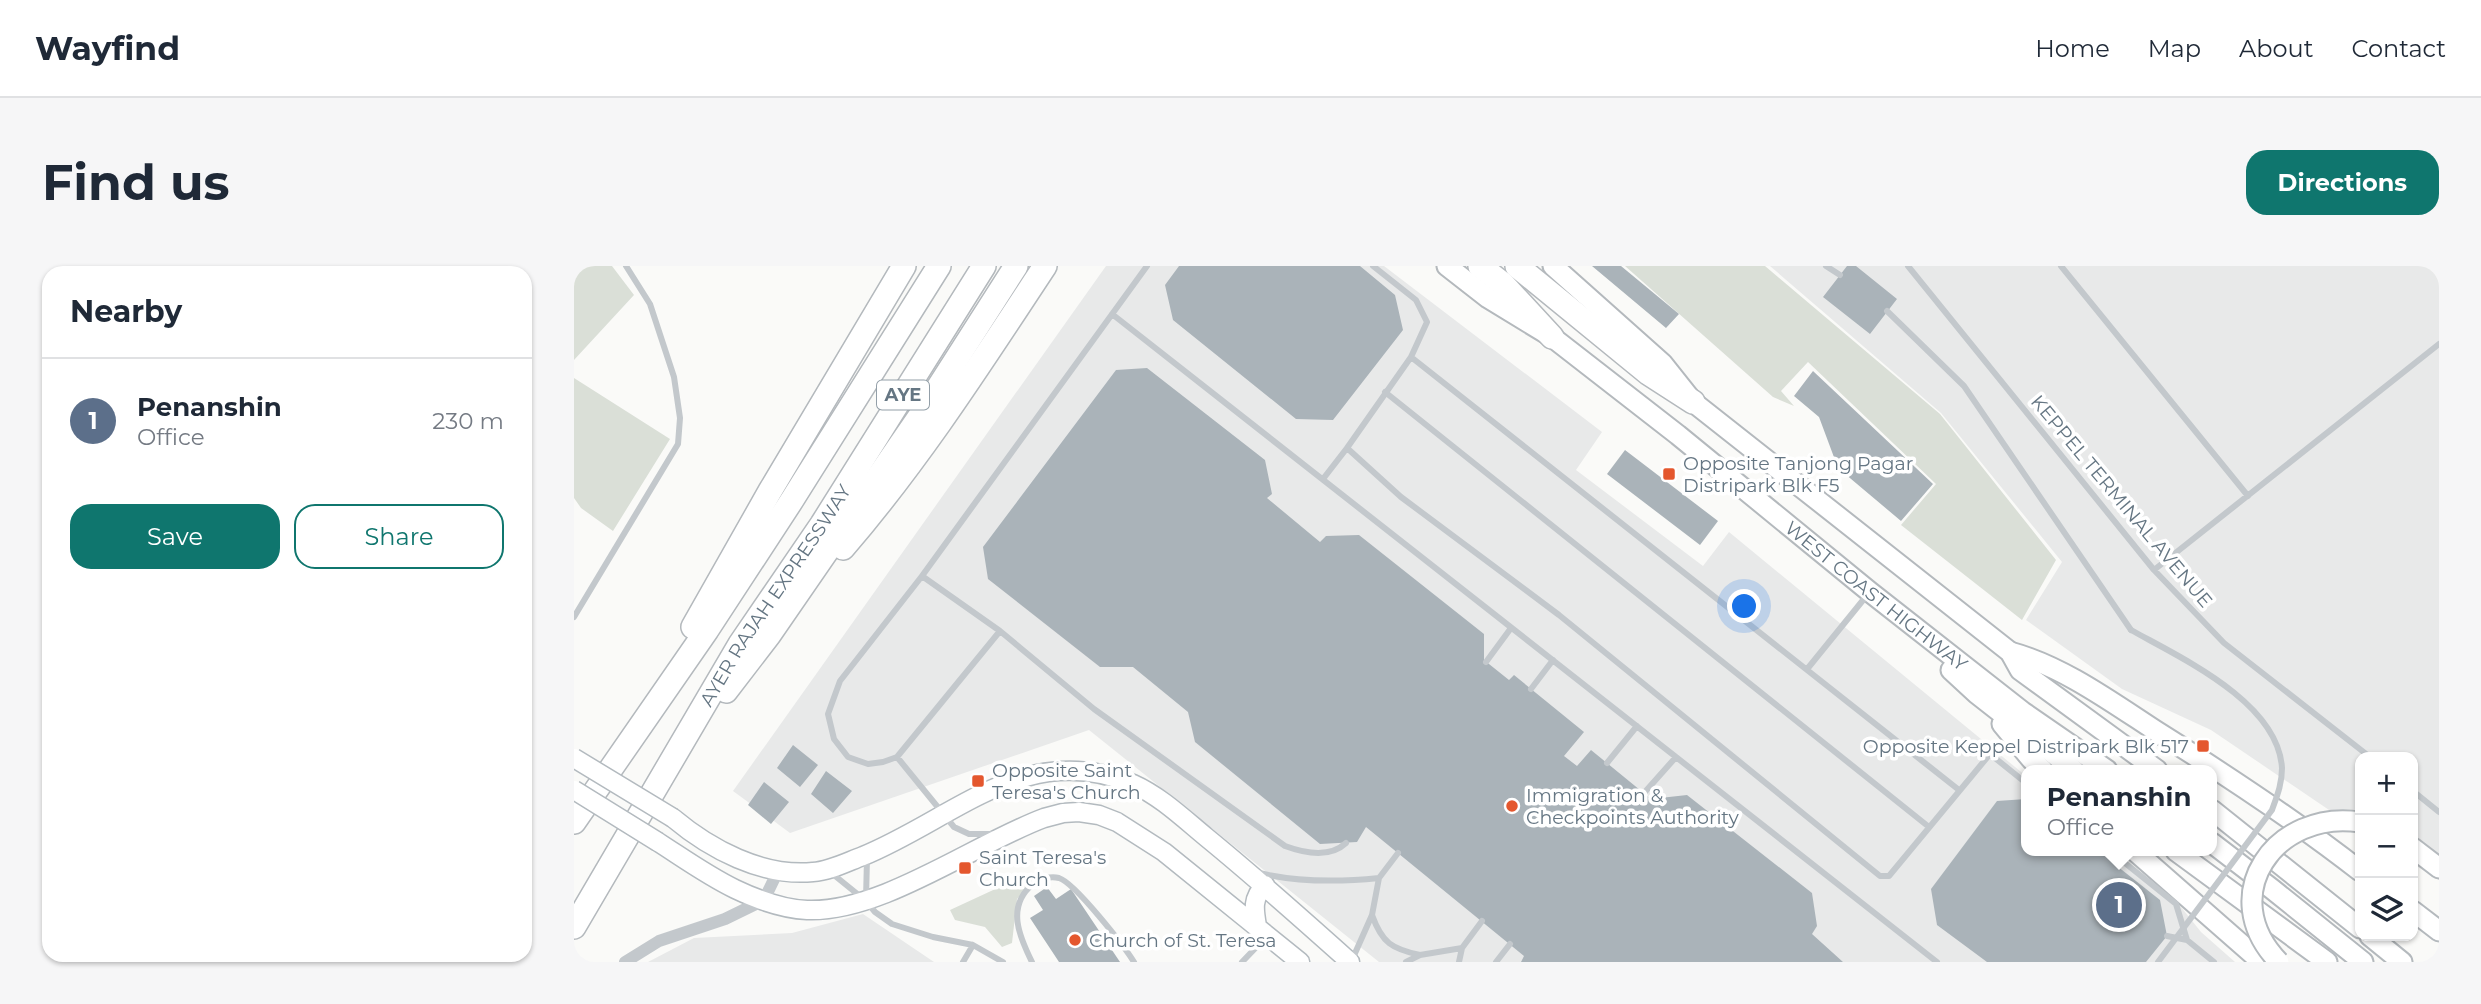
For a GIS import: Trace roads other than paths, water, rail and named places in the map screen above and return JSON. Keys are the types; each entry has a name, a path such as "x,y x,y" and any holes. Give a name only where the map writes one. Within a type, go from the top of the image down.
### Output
{"highway":[{"path":"668,685 678,653 770,491 904,266"},
{"name":"AYER RAJAH EXPRESSWAY","path":"574,822 707,630 939,266"},
{"name":"AYER RAJAH EXPRESSWAY","path":"574,927 740,644 822,524 984,266"},
{"path":"687,736 769,635 919,416 1016,266"},
{"path":"769,635 895,485 959,396 1045,266"},
{"name":"WEST COAST HIGHWAY","path":"1447,266 1488,298 1552,337 2023,712 2100,765"},
{"path":"1480,266 1503,284 1552,337"},
{"path":"1517,266 1648,373 1692,402"},
{"name":"WEST COAST HIGHWAY","path":"1553,266 1662,363 1692,402 2010,652 2020,670 2150,765"},
{"path":"1870,592 1977,694 2068,765"},
{"path":"2010,652 2029,657 2117,706 2210,765"},
{"path":"1977,694 2038,765"},
{"path":"2217,769 2264,799 2355,867"},
{"path":"2217,814 2355,924"},
{"path":"2279,962 2258,932 2252,916 2252,885 2262,864 2276,846 2302,830 2336,821 2355,822"},
{"path":"2217,847 2273,888 2363,962"},
{"path":"2418,852 2439,868"},
{"path":"2141,856 2258,958"},
{"path":"2183,856 2327,962"},
{"path":"2418,915 2439,931"},
{"path":"2376,941 2402,962"}],"main road":[{"path":"574,758 673,818 691,833 735,857 752,865 778,871 810,873 868,853 1012,780 1059,770 1089,771 1133,784 1157,798 1265,885 1351,962"},
{"path":"574,790 722,882 764,900 808,910 842,907 866,901 1024,825 1063,813 1099,814 1142,837 1300,962"},
{"path":"1263,931 1255,900 1265,885"}],"street":[{"path":"625,962 659,941 725,919 764,900 778,871"}],"lane":[{"path":"574,617 678,444 680,418 674,377 650,304 626,266"},
{"path":"1000,631 897,757 868,764 848,757 834,739 828,714 840,681 922,576 1147,266"},
{"path":"1323,479 1411,357 1427,322 1416,300 1373,266"},
{"path":"1826,266 1840,275"},
{"name":"KEPPEL TERMINAL AVENUE","path":"1908,266 2154,570 2224,643 2364,752"},
{"path":"2061,266 2248,496"},
{"path":"1888,311 1964,386 2131,629 2216,679 2266,724 2276,746 2282,766 2280,789 2272,810 2158,962"},
{"path":"1112,314 1937,962"},
{"path":"2154,570 2439,344"},
{"path":"1411,357 1808,668 1959,790"},
{"path":"1385,392 1929,827"},
{"path":"1347,448 1401,498 1559,615 1880,876 1889,876 1990,754 2021,779"},
{"path":"922,576 1000,631 1094,709 1285,846 1305,854 1340,849 1346,843"},
{"path":"1808,668 1870,592"},
{"path":"1486,662 1511,628"},
{"path":"1531,689 1553,660"},
{"path":"1607,763 1637,726"},
{"path":"897,757 960,832 1005,835"},
{"path":"1644,793 1676,757"},
{"path":"2418,795 2439,812"},
{"path":"866,901 865,873 868,853"},
{"path":"1351,962 1372,915 1379,878 1398,853"},
{"path":"2116,856 2176,904 2187,940"},
{"path":"828,869 892,924 933,937 973,945 1003,962"},
{"path":"1247,870 1288,878 1350,881 1379,878"},
{"path":"1032,962 1020,939 1017,923 1020,900 1033,884 1051,877 1061,879 1070,886 1118,939 1134,962"},
{"path":"1372,915 1380,936 1387,942 1399,951 1420,955"},
{"path":"1459,962 1462,948 1482,921"},
{"path":"1242,962 1263,931"},
{"path":"2167,936 2187,940 2214,962"},
{"path":"1496,962 1510,944"},
{"path":"963,962 973,945"},
{"path":"1406,962 1420,955 1462,948"}],"place":[{"name":"Opposite Tanjong Pagar Distripark Blk F5","path":"1669,474"},
{"name":"Opposite Keppel Distripark Blk 517","path":"2203,746"},
{"name":"Opposite Saint Teresa's Church","path":"978,781"},
{"name":"Immigration & Checkpoints Authority","path":"1512,806"},
{"name":"Saint Teresa's Church","path":"965,868"},
{"name":"Penanshin","path":"2119,905"},
{"name":"Church of St. Teresa","path":"1075,940"}]}
